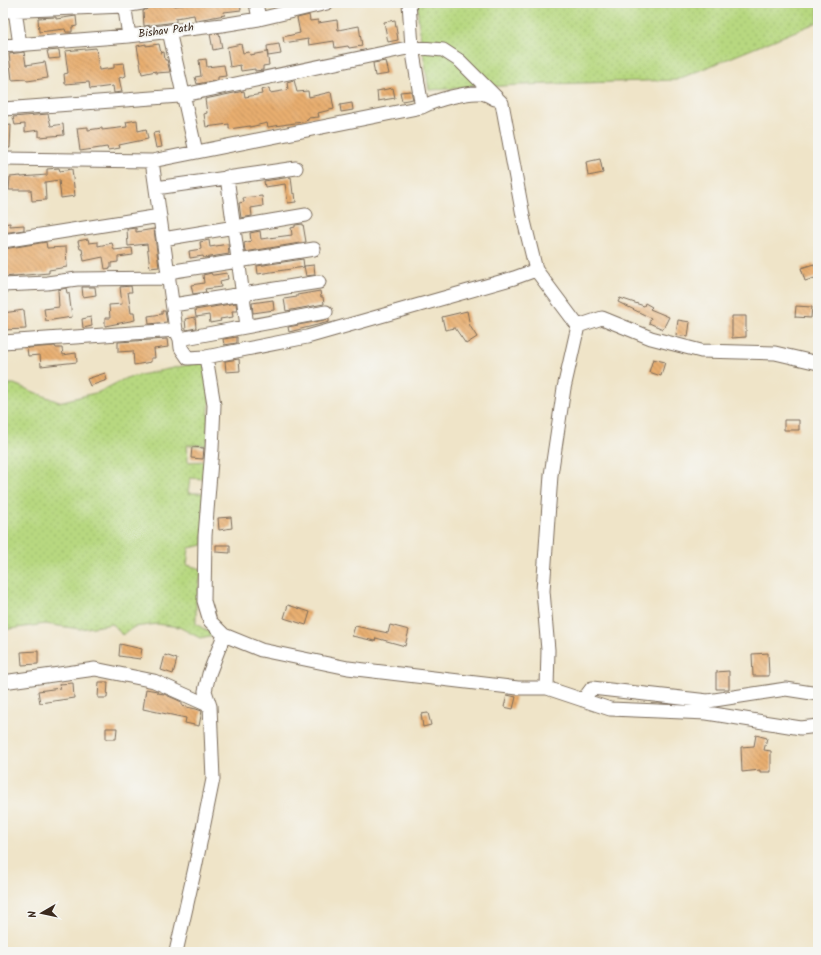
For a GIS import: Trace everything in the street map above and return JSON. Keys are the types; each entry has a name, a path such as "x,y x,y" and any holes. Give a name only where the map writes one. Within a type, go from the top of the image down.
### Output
{"street":[{"path":"20,45 10,8 142,3"},
{"path":"256,3 259,19"},
{"name":"Bishav Path","path":"3,46 129,36 169,31 259,19 327,3"},
{"path":"408,3 412,47 422,107"},
{"path":"124,4 129,36"},
{"path":"169,31 196,152"},
{"path":"3,108 183,95 412,47 443,50 460,61 502,102 524,221 536,270 578,326 564,388 551,475 543,591 548,650 547,688"},
{"path":"3,160 152,161 422,107 431,102 482,92 502,102"},
{"path":"152,161 178,334 181,348 188,358 206,357 314,335 514,278 536,270"},
{"path":"156,188 296,168"},
{"path":"227,177 247,326"},
{"path":"163,239 306,215"},
{"path":"3,240 160,216"},
{"path":"3,285 47,283 77,279 168,275 238,261 314,249"},
{"path":"173,305 319,282"},
{"path":"3,342 178,334 247,326 326,312"},
{"path":"578,326 602,318 651,338 701,351 775,353 818,363"},
{"path":"206,357 214,405 205,536 204,601 210,621 224,635 261,650 348,668 518,688 547,688 610,709 707,713 801,728 818,726"},
{"path":"176,952 195,868 212,779 210,706 205,691 209,674 224,635"},
{"path":"3,682 95,669 154,680 210,706"},
{"path":"583,700 592,688 708,702 786,689 818,694"}],"green space":[{"path":"418,3 818,3 818,22 676,80 520,85 429,90 418,20"},
{"path":"206,361 210,390 207,445 187,445 188,462 206,461 204,479 190,478 188,493 204,493 203,545 189,548 187,565 202,569 196,603 196,624 214,635 200,638 179,627 157,624 134,627 122,635 113,624 80,629 45,624 3,630 3,384 14,384 59,402 99,392 126,378"}],"building":[{"path":"195,3 240,3 241,10 224,12 225,15 197,20 195,20 194,15 176,18 176,22 144,26 143,11 150,5 174,4 174,6"},
{"path":"309,15 310,21 318,20 318,23 337,20 338,30 359,26 362,46 335,48 334,41 309,45 308,39 284,43 283,37 300,33 297,18"},
{"path":"76,16 77,26 72,27 72,32 66,32 65,29 39,32 38,18 56,17 56,19"},
{"path":"395,20 398,40 388,42 384,22"},
{"path":"219,33 222,48 213,50 210,34"},
{"path":"146,44 146,46 159,44 161,53 164,52 165,60 167,60 170,72 156,73 156,71 142,74 137,46"},
{"path":"241,44 243,53 249,52 250,55 267,52 269,65 263,66 263,70 255,71 255,69 241,71 240,65 230,67 227,47"},
{"path":"279,44 281,54 268,56 267,46"},
{"path":"96,48 99,70 114,68 114,64 124,63 126,76 119,78 122,92 114,93 113,86 90,89 89,82 65,84 64,74 68,73 65,51"},
{"path":"59,50 60,58 49,59 47,51"},
{"path":"24,52 26,65 45,62 48,78 27,81 26,79 12,80 9,54"},
{"path":"206,59 207,67 224,65 226,76 218,77 218,80 197,84 195,77 201,76 199,60"},
{"path":"386,61 389,74 375,76 373,63"},
{"path":"294,80 297,92 308,91 309,97 331,92 334,109 318,113 319,117 308,118 308,120 302,122 268,127 267,123 250,127 229,129 229,124 206,127 204,114 207,113 205,99 244,91 245,97 262,94 261,90 269,88 270,93 288,90 287,82"},
{"path":"393,88 395,98 378,101 377,91"},
{"path":"411,91 413,99 402,101 400,92"},
{"path":"352,103 353,110 341,112 340,105"},
{"path":"48,114 51,126 63,124 64,135 39,137 39,130 25,132 25,124 15,125 13,117"},
{"path":"137,120 138,131 146,129 148,139 119,145 120,148 108,150 107,147 80,151 77,128 88,127 88,130 102,128 102,130 127,127 126,122"},
{"path":"11,125 10,148 3,148 4,126"},
{"path":"159,132 162,147 156,148 153,133"},
{"path":"600,159 603,173 588,176 586,162"},
{"path":"59,168 60,171 72,169 75,196 61,198 59,180 45,182 46,200 32,201 31,190 9,190 10,177 47,175 47,169"},
{"path":"291,177 293,194 295,193 296,202 288,203 285,184 265,187 264,181"},
{"path":"262,196 263,206 251,208 252,216 241,218 239,203 244,202 243,198"},
{"path":"10,223 10,226 24,225 24,230 3,233 3,224"},
{"path":"303,224 306,242 245,252 244,243 251,241 250,233 260,231 261,239 292,235 291,228 295,227 295,225"},
{"path":"136,228 136,232 154,229 159,267 150,268 147,244 128,246 127,229"},
{"path":"88,239 89,243 98,242 98,246 112,243 114,250 132,248 133,255 118,257 118,262 111,263 111,268 105,269 103,257 84,261 82,249 80,249 78,241"},
{"path":"209,240 210,247 228,244 229,254 204,258 203,256 190,258 189,251 201,249 200,242"},
{"path":"46,242 47,248 66,247 67,267 49,270 49,273 3,277 4,249"},
{"path":"303,259 304,267 258,274 257,266"},
{"path":"814,264 818,277 805,281 801,268"},
{"path":"314,265 315,275 306,276 304,266"},
{"path":"211,273 214,275 227,273 228,279 220,281 221,287 205,289 206,292 193,294 191,285 204,283 203,275"},
{"path":"131,286 132,292 128,292 131,313 134,313 135,320 105,326 105,318 110,318 109,305 122,304 120,287"},
{"path":"82,287 95,287 96,295 83,297"},
{"path":"66,288 67,293 69,293 72,317 46,321 44,309 59,307 58,290"},
{"path":"320,291 324,304 286,311 284,299"},
{"path":"620,298 644,306 645,303 652,307 650,309 669,317 663,329 649,323 651,318 618,302"},
{"path":"273,300 274,310 253,313 252,303"},
{"path":"236,303 237,311 232,311 233,317 220,319 221,321 210,323 209,315 196,317 195,310"},
{"path":"796,306 812,307 811,318 795,317"},
{"path":"24,310 26,329 3,330 3,313"},
{"path":"162,311 165,311 167,322 149,324 148,316 162,314"},
{"path":"467,311 470,326 477,337 466,344 455,328 445,330 442,317"},
{"path":"732,316 746,316 746,337 732,338"},
{"path":"91,317 92,326 83,328 82,319"},
{"path":"195,317 196,328 186,330 185,319"},
{"path":"329,319 329,322 289,332 288,327"},
{"path":"678,320 690,322 688,337 676,335"},
{"path":"237,337 237,343 224,345 223,339"},
{"path":"167,339 168,347 154,349 155,358 151,358 151,362 134,365 133,351 118,352 118,342"},
{"path":"55,346 56,348 62,348 63,355 76,353 77,362 41,366 40,355 28,356 27,348"},
{"path":"239,359 240,371 226,372 225,361"},
{"path":"653,359 665,362 661,376 649,372"},
{"path":"105,373 107,380 90,386 87,379"},
{"path":"784,420 799,420 799,430 784,430"},
{"path":"192,447 204,448 203,459 191,458"},
{"path":"231,517 232,528 219,530 218,518"},
{"path":"216,545 230,545 230,553 216,552"},
{"path":"288,605 310,612 306,625 284,618"},
{"path":"390,625 409,630 405,646 376,638 375,641 352,636 355,626 388,633"},
{"path":"120,644 142,649 140,659 119,656"},
{"path":"38,651 38,664 22,665 21,652"},
{"path":"768,653 769,676 753,676 752,654"},
{"path":"165,655 177,659 173,674 161,670"},
{"path":"729,671 729,689 716,689 716,672"},
{"path":"99,682 108,682 107,698 98,698"},
{"path":"73,683 74,698 40,703 38,691 60,688 59,684"},
{"path":"146,689 157,691 158,693 182,702 182,706 202,711 199,726 185,723 186,718 143,709"},
{"path":"507,695 516,697 513,709 504,707"},
{"path":"428,713 431,725 423,727 421,714"},
{"path":"106,728 117,728 116,739 106,739"},
{"path":"756,735 767,738 764,750 771,751 771,772 760,772 760,770 742,772 741,747 754,746"}]}
